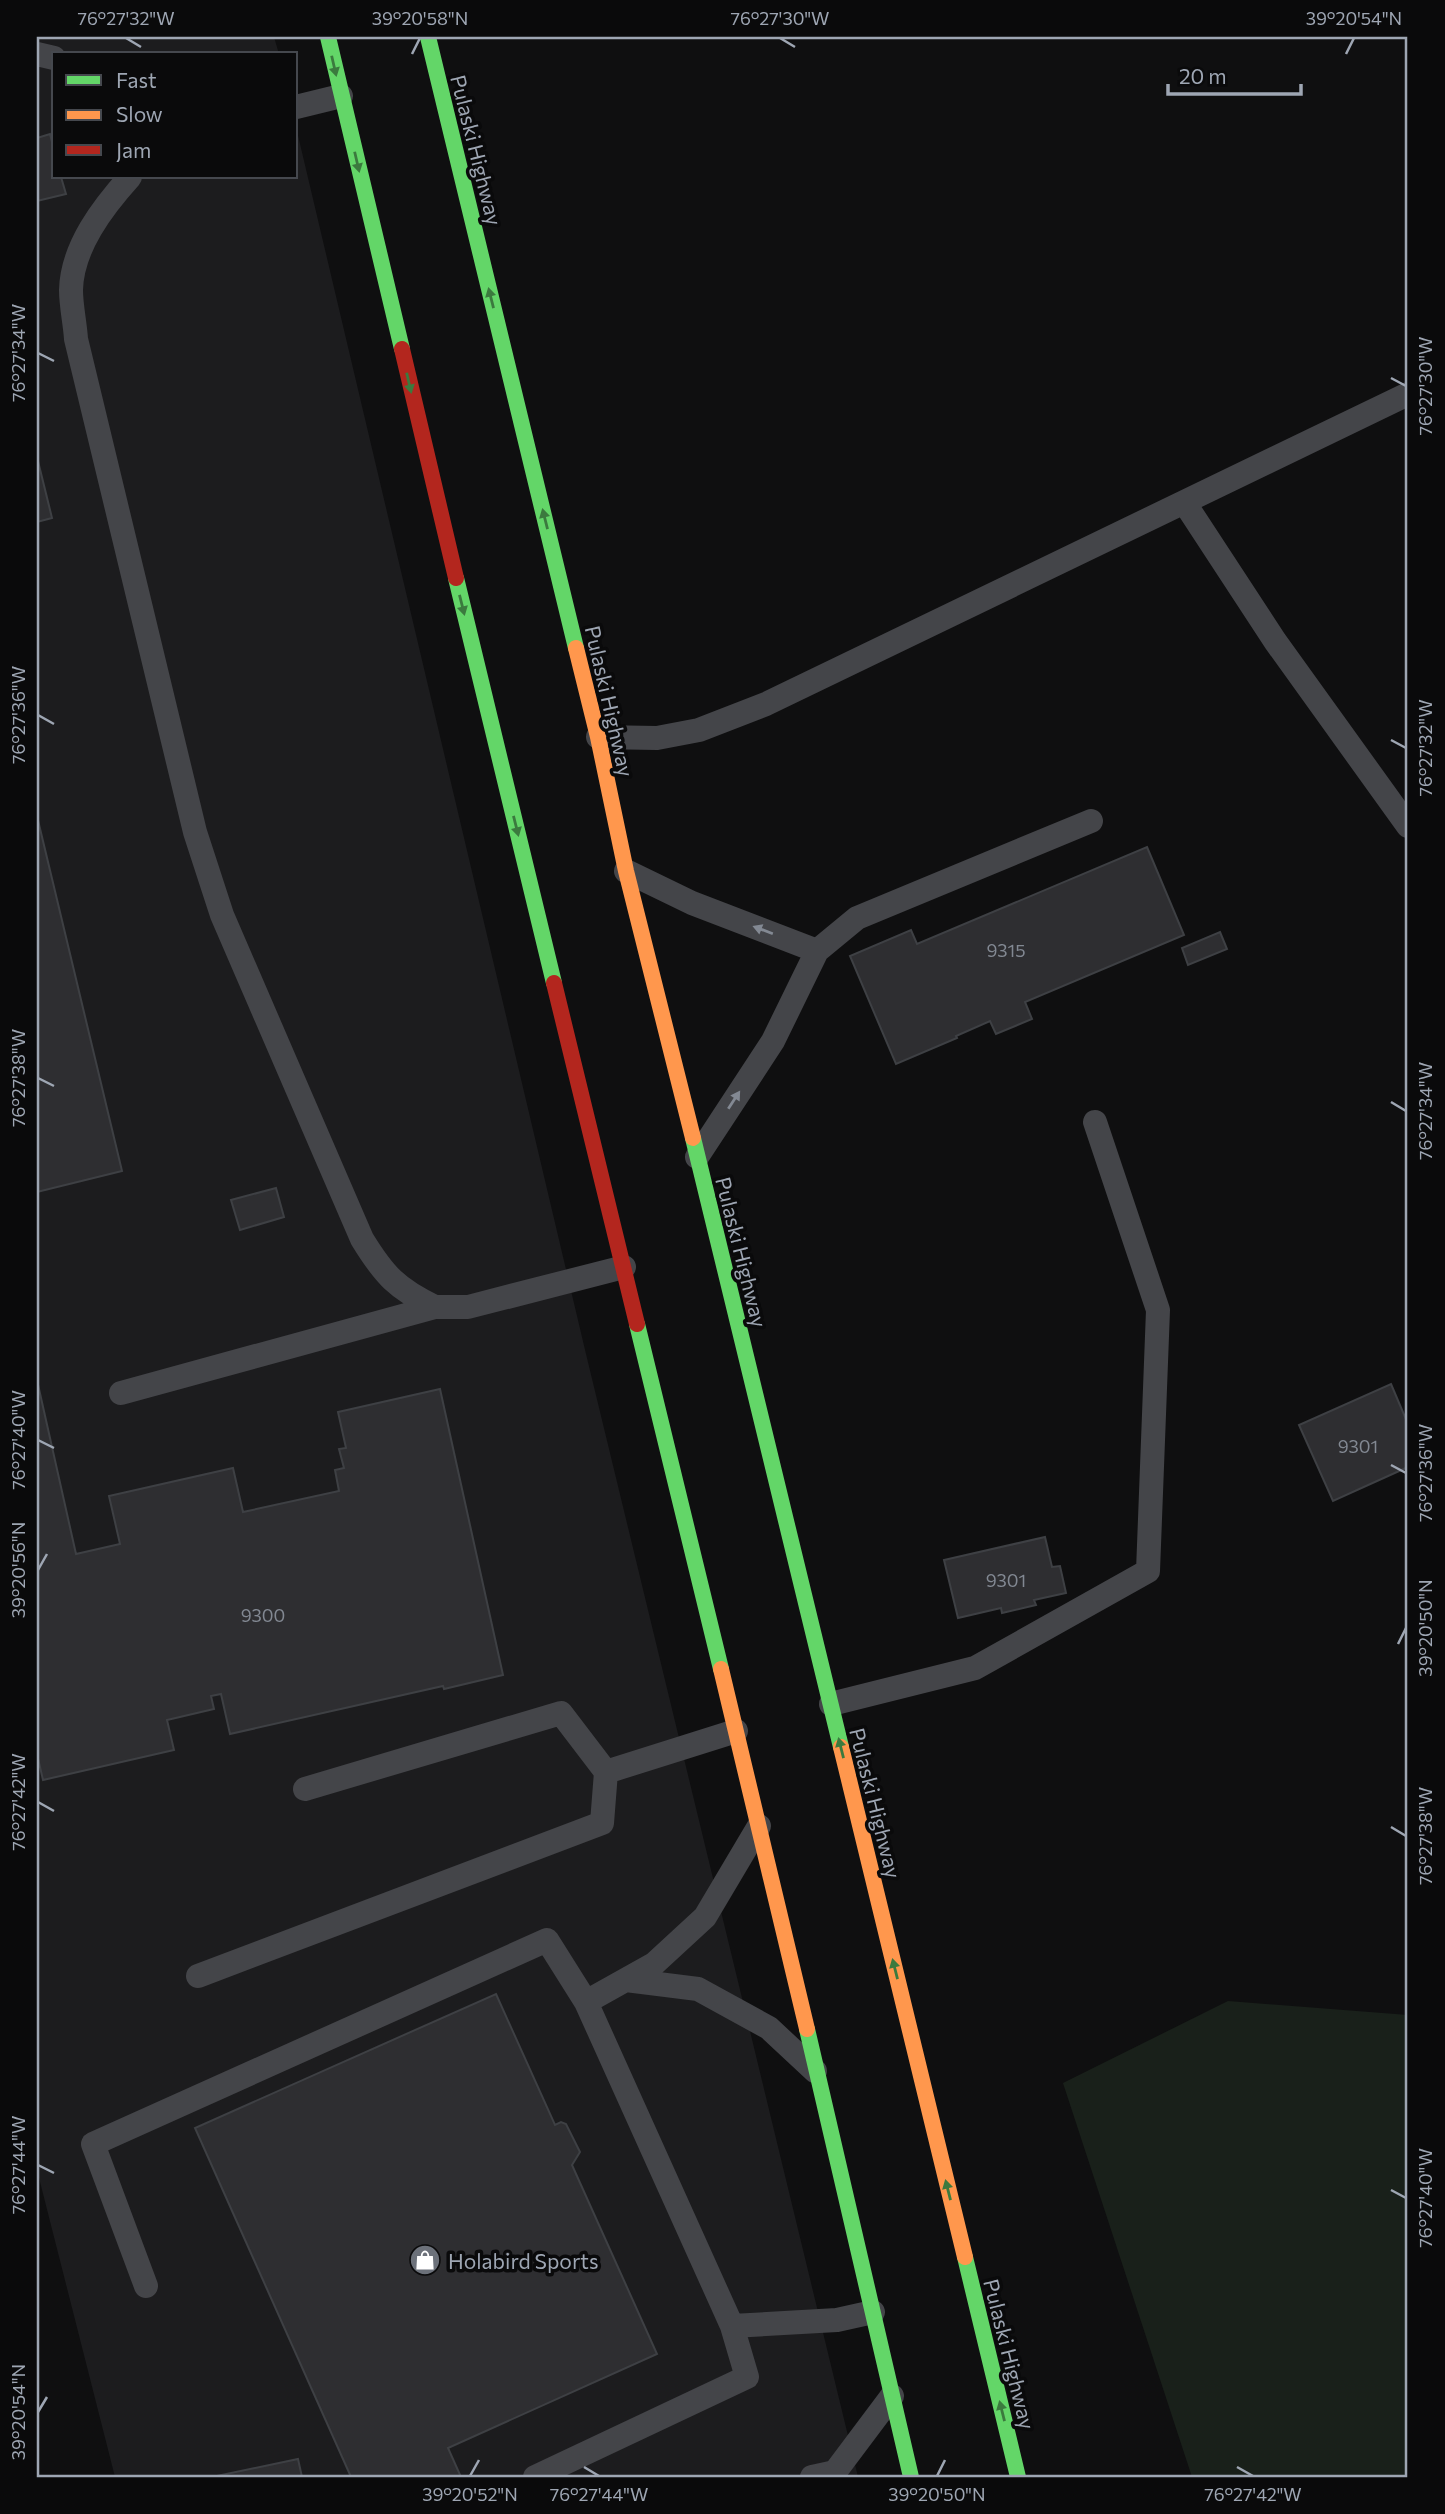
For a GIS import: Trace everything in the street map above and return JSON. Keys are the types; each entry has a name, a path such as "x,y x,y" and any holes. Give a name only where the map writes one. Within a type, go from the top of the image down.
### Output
{"highway":[{"path":"328,37 442,520 759,1825 911,2477"},
{"name":"Pulaski Highway","path":"428,37 598,737 626,871 1018,2477"}],"lane":[{"path":"298,107 341,96"},
{"path":"129,178 103,207 78,255 71,289 76,339 195,832 222,915 362,1240 389,1278 407,1294 435,1307"},
{"path":"598,737 657,737 699,730 766,704 1408,394"},
{"path":"1184,502 1275,641 1408,826"},
{"path":"697,1157 773,1041 817,951 857,918 1091,821"},
{"path":"626,871 692,903 817,951"},
{"path":"831,1703 975,1668 1148,1571 1158,1310 1095,1122"},
{"path":"121,1393 435,1307 468,1307 624,1267"},
{"path":"198,1976 602,1823 606,1772 561,1713 305,1789"},
{"path":"606,1772 736,1731"},
{"path":"586,2002 654,1965 705,1917 759,1825"},
{"path":"146,2286 93,2144 547,1940 586,2002 732,2326 747,2376 535,2477"},
{"path":"626,1980 698,1989 769,2028 818,2074"},
{"path":"732,2326 837,2320 873,2312"},
{"path":"812,2477 835,2472 892,2396"}],"shaded area":[{"path":"37,37 274,37 278,52 52,52 52,178 298,178 298,135 586,1354 858,2477 115,2477 37,2170"},
{"path":"1228,2001 1408,2015 1408,2477 1192,2477 1063,2083"}],"building":[{"path":"50,134 52,178 61,178 66,194 37,201 37,138"},
{"path":"37,457 52,518 37,522"},
{"path":"37,816 122,1171 37,1192"},
{"path":"1147,847 1184,935 1025,1002 1032,1019 996,1034 990,1021 896,1064 850,956 911,930 917,944"},
{"path":"1220,932 1227,949 1188,965 1182,948"},
{"path":"276,1188 284,1217 240,1230 231,1200"},
{"path":"37,1380 76,1554 120,1544 109,1496 233,1468 243,1512 339,1491 335,1470 344,1468 339,1449 346,1448 338,1412 440,1389 503,1675 230,1734 221,1694 211,1696 214,1709 167,1720 174,1750 43,1780 37,1754"},
{"path":"1391,1384 1408,1424 1408,1467 1333,1501 1299,1425"},
{"path":"1045,1537 1052,1567 1060,1566 1066,1593 1034,1600 1036,1605 1002,1613 1001,1608 958,1618 944,1560"},
{"path":"496,1994 555,2125 561,2122 566,2124 580,2152 572,2165 657,2354 448,2448 461,2477 351,2477 195,2128"},
{"path":"298,2459 302,2477 212,2477"}],"traffic: fast":[{"path":"328,37 402,349"},
{"path":"428,37 576,648"},
{"path":"456,578 554,983"},
{"path":"693,1138 841,1747"},
{"path":"637,1324 721,1669"},
{"path":"807,2029 911,2477"},
{"path":"965,2257 1018,2477"}],"traffic: slow":[{"path":"576,648 626,871 693,1138"},
{"path":"721,1669 807,2029"},
{"path":"841,1747 965,2257"}],"traffic: jam":[{"path":"402,349 456,578"},
{"path":"554,983 637,1324"}],"place":[{"name":"Holabird Sports","path":"425,2260"}]}
